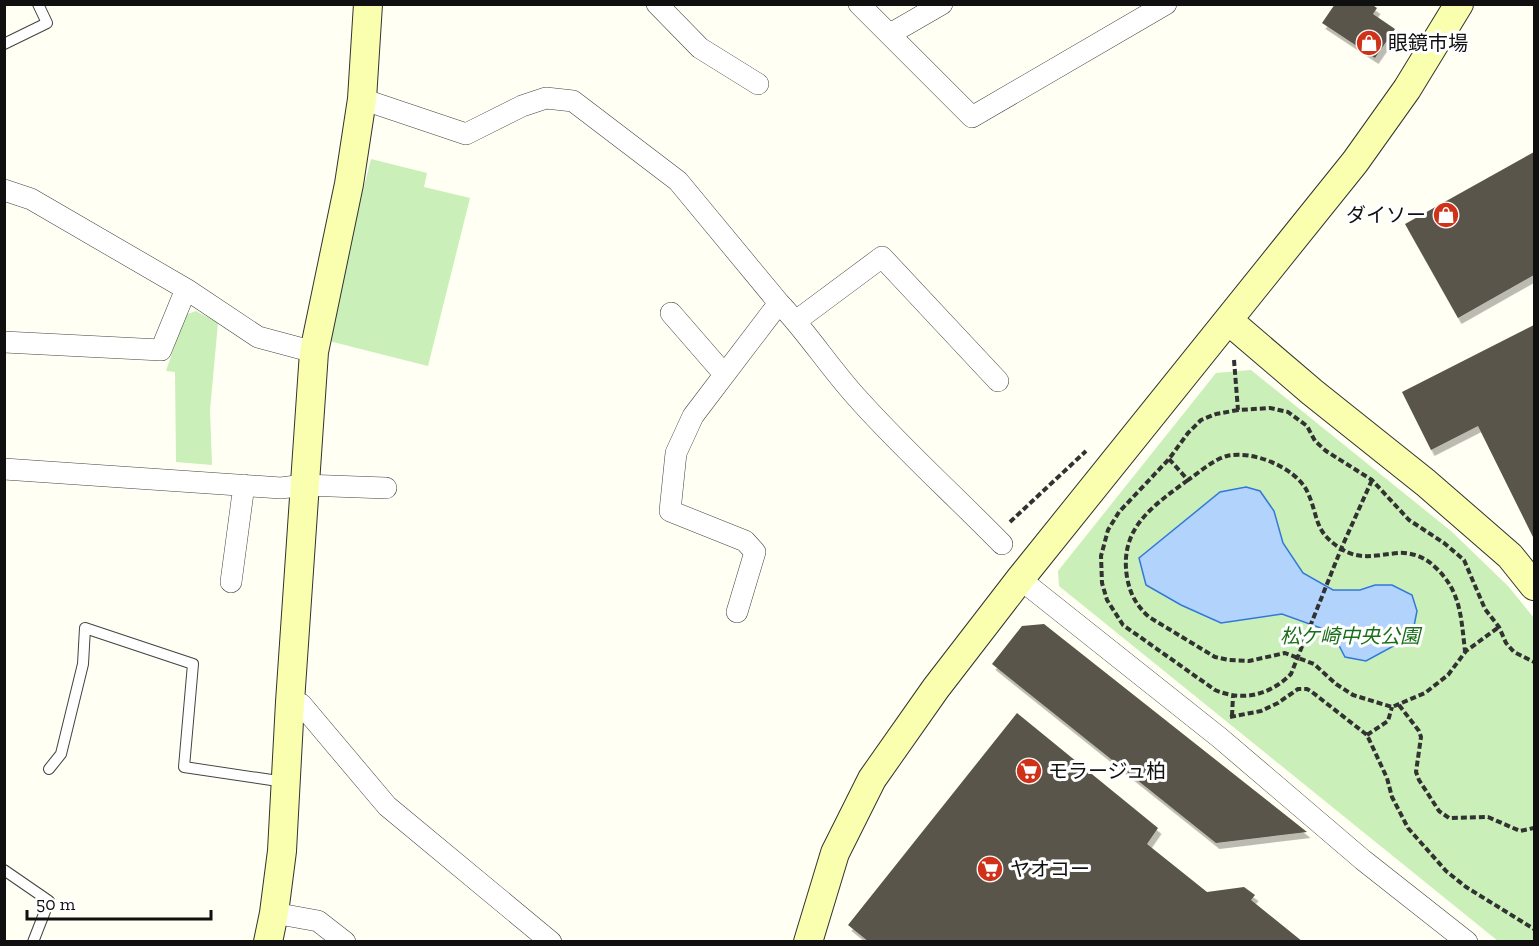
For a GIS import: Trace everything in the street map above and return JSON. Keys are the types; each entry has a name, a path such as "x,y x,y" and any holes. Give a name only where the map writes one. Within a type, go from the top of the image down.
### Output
{"street":[{"path":"268,942 282,850 314,352 349,184 362,99 368,4"},
{"path":"657,4 700,48 758,84"},
{"path":"860,4 972,117 1166,4"},
{"path":"890,34 942,4"},
{"path":"808,942 835,853 872,779 936,688 1020,579 1355,162 1407,89 1459,4"},
{"path":"362,99 466,134 522,106 546,98 573,101 678,181 860,401 1005,534"},
{"path":"4,190 31,199 186,289 258,337 314,352"},
{"path":"796,321 882,257 998,381"},
{"path":"4,342 160,350 186,289"},
{"path":"737,612 755,552 746,541 670,511 676,453 693,416 779,303"},
{"path":"671,313 724,374"},
{"path":"1229,321 1312,392 1426,483 1510,556 1534,586"},
{"path":"4,469 281,488 304,485 386,488"},
{"path":"231,582 244,485"},
{"path":"1020,579 1220,738 1363,860 1467,942"},
{"path":"290,702 301,705 387,806 551,942"},
{"path":"274,913 318,921 345,942"}],"lane":[{"path":"4,44 47,23 38,4"},
{"path":"49,769 61,754 83,664 85,628 193,664 184,767 285,782"},
{"path":"4,870 49,901 33,942"}],"path":[{"path":"1233,358 1238,410"},
{"path":"1372,480 1341,549 1292,674 1275,688 1254,696 1233,696 1215,690 1123,625 1107,600 1102,583 1101,556 1108,530 1119,512 1169,459 1188,433 1201,420 1216,414 1238,410 1270,408 1288,412 1307,426 1316,441 1326,451 1372,480 1409,520 1444,543 1464,561 1485,609 1499,627 1506,643 1514,652 1534,662"},
{"path":"1005,534 1085,453"},
{"path":"1466,651 1456,594 1448,579 1433,564 1409,553 1363,557 1352,555 1341,549 1323,536 1306,489 1288,472 1268,459 1246,454 1226,456 1166,497 1132,531 1127,544 1125,560 1132,597 1149,617 1215,657 1248,661 1285,652 1314,664 1336,684 1353,695 1392,707 1425,693 1448,675 1466,651 1499,627"},
{"path":"1169,459 1188,480"},
{"path":"1225,717 1261,711 1278,703 1298,688 1307,689 1367,735 1408,828 1446,871 1466,887 1534,929"},
{"path":"1232,716 1233,696"},
{"path":"1399,705 1419,731 1421,737 1416,772 1439,811 1449,818 1488,817 1520,831 1534,828"},
{"path":"1367,735 1388,721 1392,707"}],"green space":[{"path":"371,159 427,173 424,187 470,198 428,366 325,340"},
{"path":"196,311 218,323 210,410 212,465 176,462 175,372 166,371 185,315"},
{"name":"松ケ崎中央公園","path":"1251,370 1451,531 1508,586 1534,618 1534,941 1498,941 1059,586 1058,571 1216,373"}],"water":[{"path":"1246,487 1260,491 1274,511 1283,543 1303,573 1333,590 1360,590 1375,585 1392,585 1412,595 1417,611 1412,636 1366,661 1345,657 1332,632 1282,614 1221,623 1181,605 1146,585 1139,558 1220,492"}],"building":[{"name":"眼鏡市場","path":"1335,4 1371,4 1377,8 1373,14 1395,29 1375,58 1322,23"},
{"path":"1534,152 1534,275 1458,318 1405,224"},
{"path":"1534,325 1534,539 1478,426 1431,450 1402,392"},
{"path":"1044,624 1307,832 1216,843 992,664 1022,626"},
{"name":"モラージュ柏","path":"1017,713 1158,828 1147,844 1207,892 1244,887 1255,895 1251,900 1303,942 869,942 848,925"}],"place":[{"name":"眼鏡市場","path":"1369,43"},
{"name":"ダイソー","path":"1446,215"},
{"name":"モラージュ柏","path":"1029,771"},
{"name":"ヤオコー","path":"990,869"}]}
